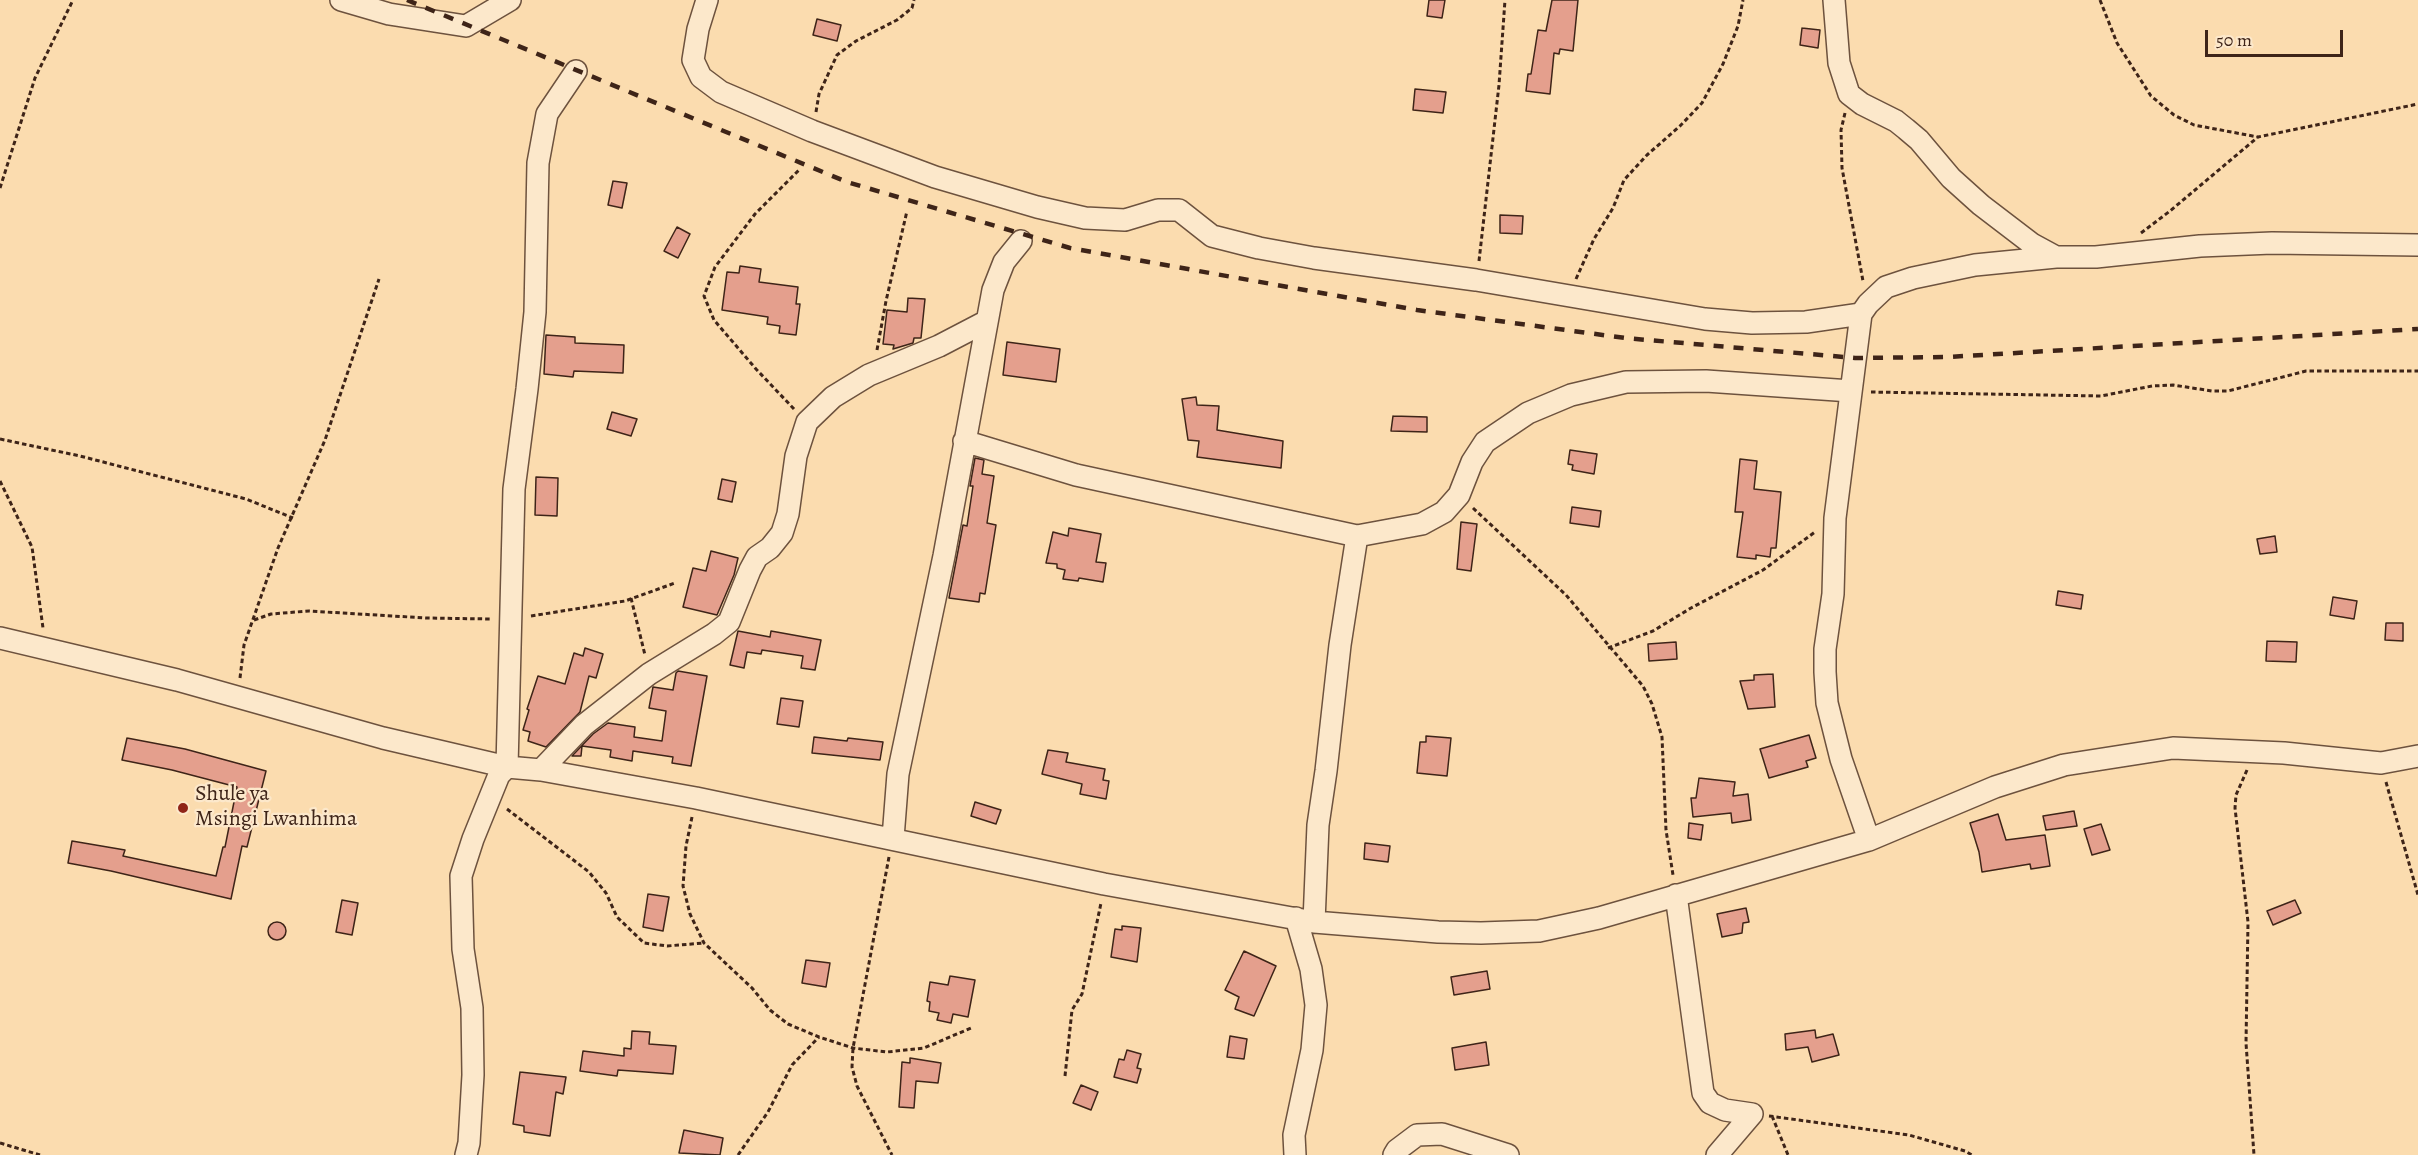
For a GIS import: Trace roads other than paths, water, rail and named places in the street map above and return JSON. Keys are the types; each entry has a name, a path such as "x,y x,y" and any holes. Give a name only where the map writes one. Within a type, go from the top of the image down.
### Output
{"street":[{"path":"341,0 389,14 466,26 510,0"},
{"path":"707,0 698,29 693,60 701,77 721,92 812,131 935,177 1075,216 1097,220 1125,220 1158,210 1179,210 1205,232 1220,239 1314,258 1476,280 1705,319 1752,323 1806,322 1864,309 1886,287 1913,278 1975,265 2056,257 2096,257 2200,246 2272,243 2418,245"},
{"path":"1834,0 1839,63 1849,94 1862,104 1896,121 1919,140 1951,178 1981,204 2032,244 2056,257"},
{"path":"466,1155 469,1143 473,1075 472,1008 462,949 461,876 499,775 507,767 513,489 535,312 538,163 547,114 576,71"},
{"path":"893,838 898,774 944,556 993,290 1004,262 1021,241"},
{"path":"1864,309 1835,518 1833,594 1825,650 1827,703 1841,759 1869,840"},
{"path":"541,770 584,724 649,674 714,634 729,622 750,570 758,557 770,548 782,533 788,514 796,456 807,422 833,397 869,375 939,346 987,321"},
{"path":"964,441 1076,475 1357,536 1422,524 1444,512 1459,495 1472,462 1485,442 1528,413 1571,395 1626,382 1706,381 1851,392"},
{"path":"1295,1155 1294,1135 1312,1050 1316,1005 1305,920 1326,771 1340,645 1357,536"},
{"path":"0,638 52,649 246,699 383,738 507,767 541,770 696,798 1104,884 1305,920 1459,933 1539,931 1599,918 1869,840 1995,787 2064,765 2173,748 2255,752 2381,763 2418,756"},
{"path":"1676,895 1703,1093 1710,1103 1725,1110 1762,1115 1717,1155"},
{"path":"1394,1155 1416,1135 1442,1134 1508,1155"}],"railway":[{"path":"407,0 847,182 1070,248 1417,310 1625,338 1855,358 1948,357 2418,329"}],"place":[{"name":"Shule ya Msingi Lwanhima","path":"183,808"}]}
